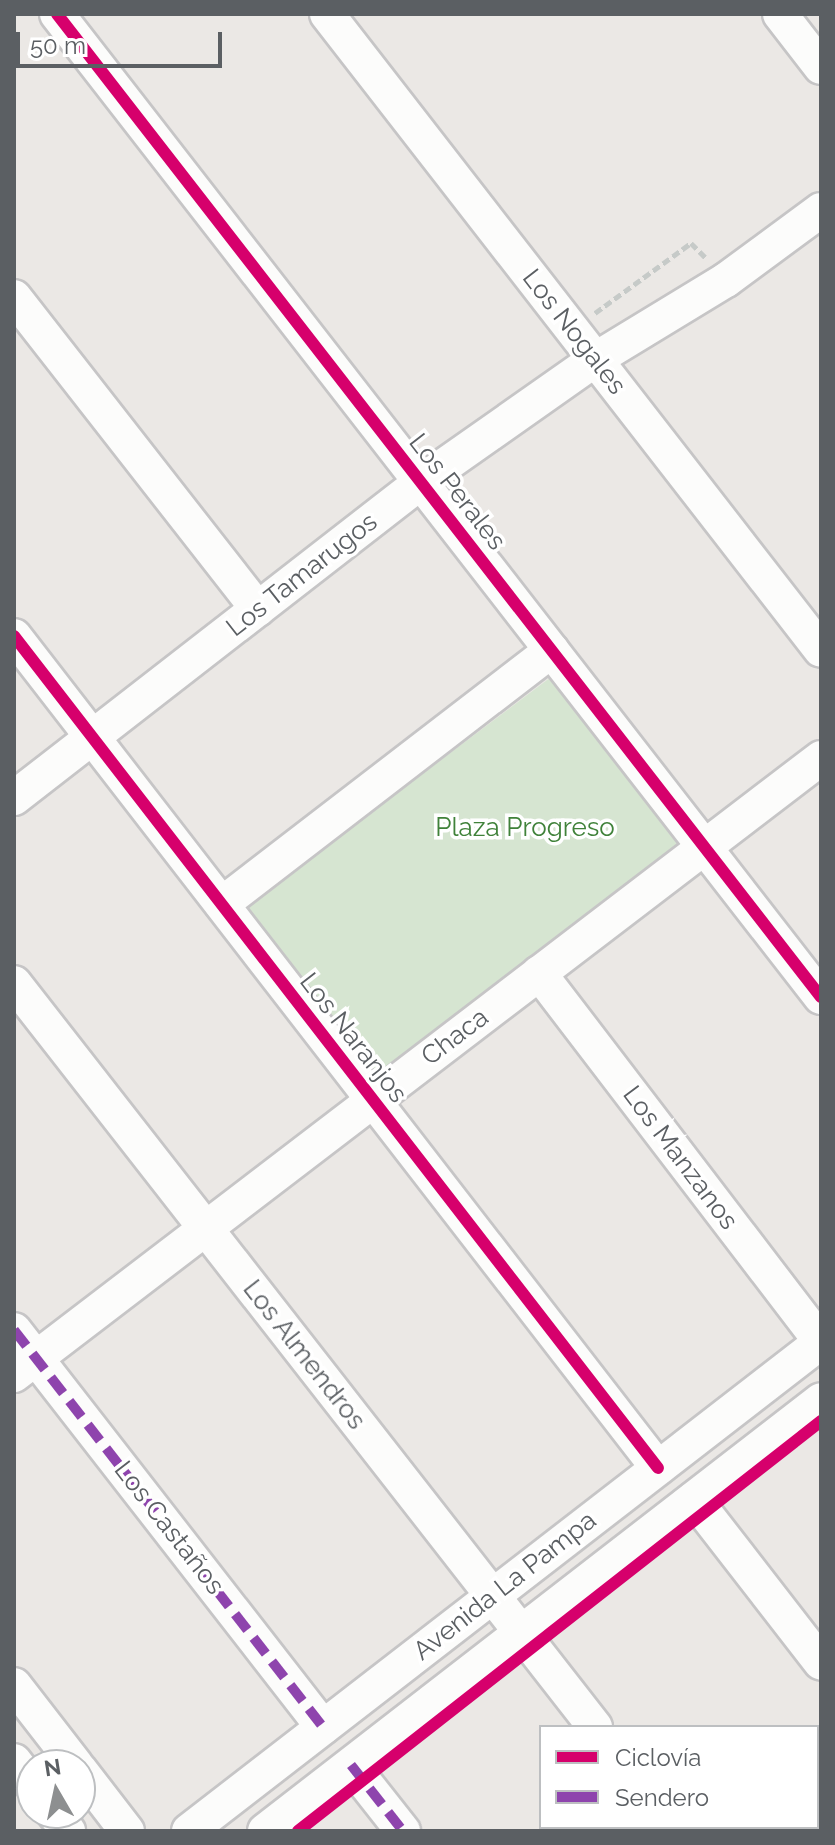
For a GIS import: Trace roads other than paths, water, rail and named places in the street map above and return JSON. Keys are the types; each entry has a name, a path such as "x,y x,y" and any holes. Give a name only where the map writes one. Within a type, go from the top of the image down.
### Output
{"street":[{"name":"Los Perales","path":"57,14 821,997"},
{"name":"Los Nogales","path":"327,14 821,650"},
{"path":"780,14 821,67"},
{"name":"Los Tamarugos","path":"14,798 421,482 596,359 726,280 821,210"},
{"path":"14,297 258,609"},
{"name":"Los Naranjos","path":"14,636 658,1468"},
{"path":"222,904 552,650"},
{"name":"Chaca","path":"25,1367 821,758"},
{"name":"Los Manzanos","path":"539,973 821,1342"},
{"name":"Los Almendros","path":"14,983 593,1725"},
{"name":"Los Castaños","path":"14,1330 25,1367 323,1727"},
{"name":"Avenida La Pampa","path":"189,1831 821,1342"},
{"name":"Avenida La Pampa","path":"265,1831 821,1400"},
{"path":"694,1499 821,1663"},
{"path":"14,1685 64,1749"},
{"path":"351,1765 403,1831"},
{"path":"96,1791 127,1831"}],"park label":[{"name":"Plaza Progreso","path":"525,828"}]}
